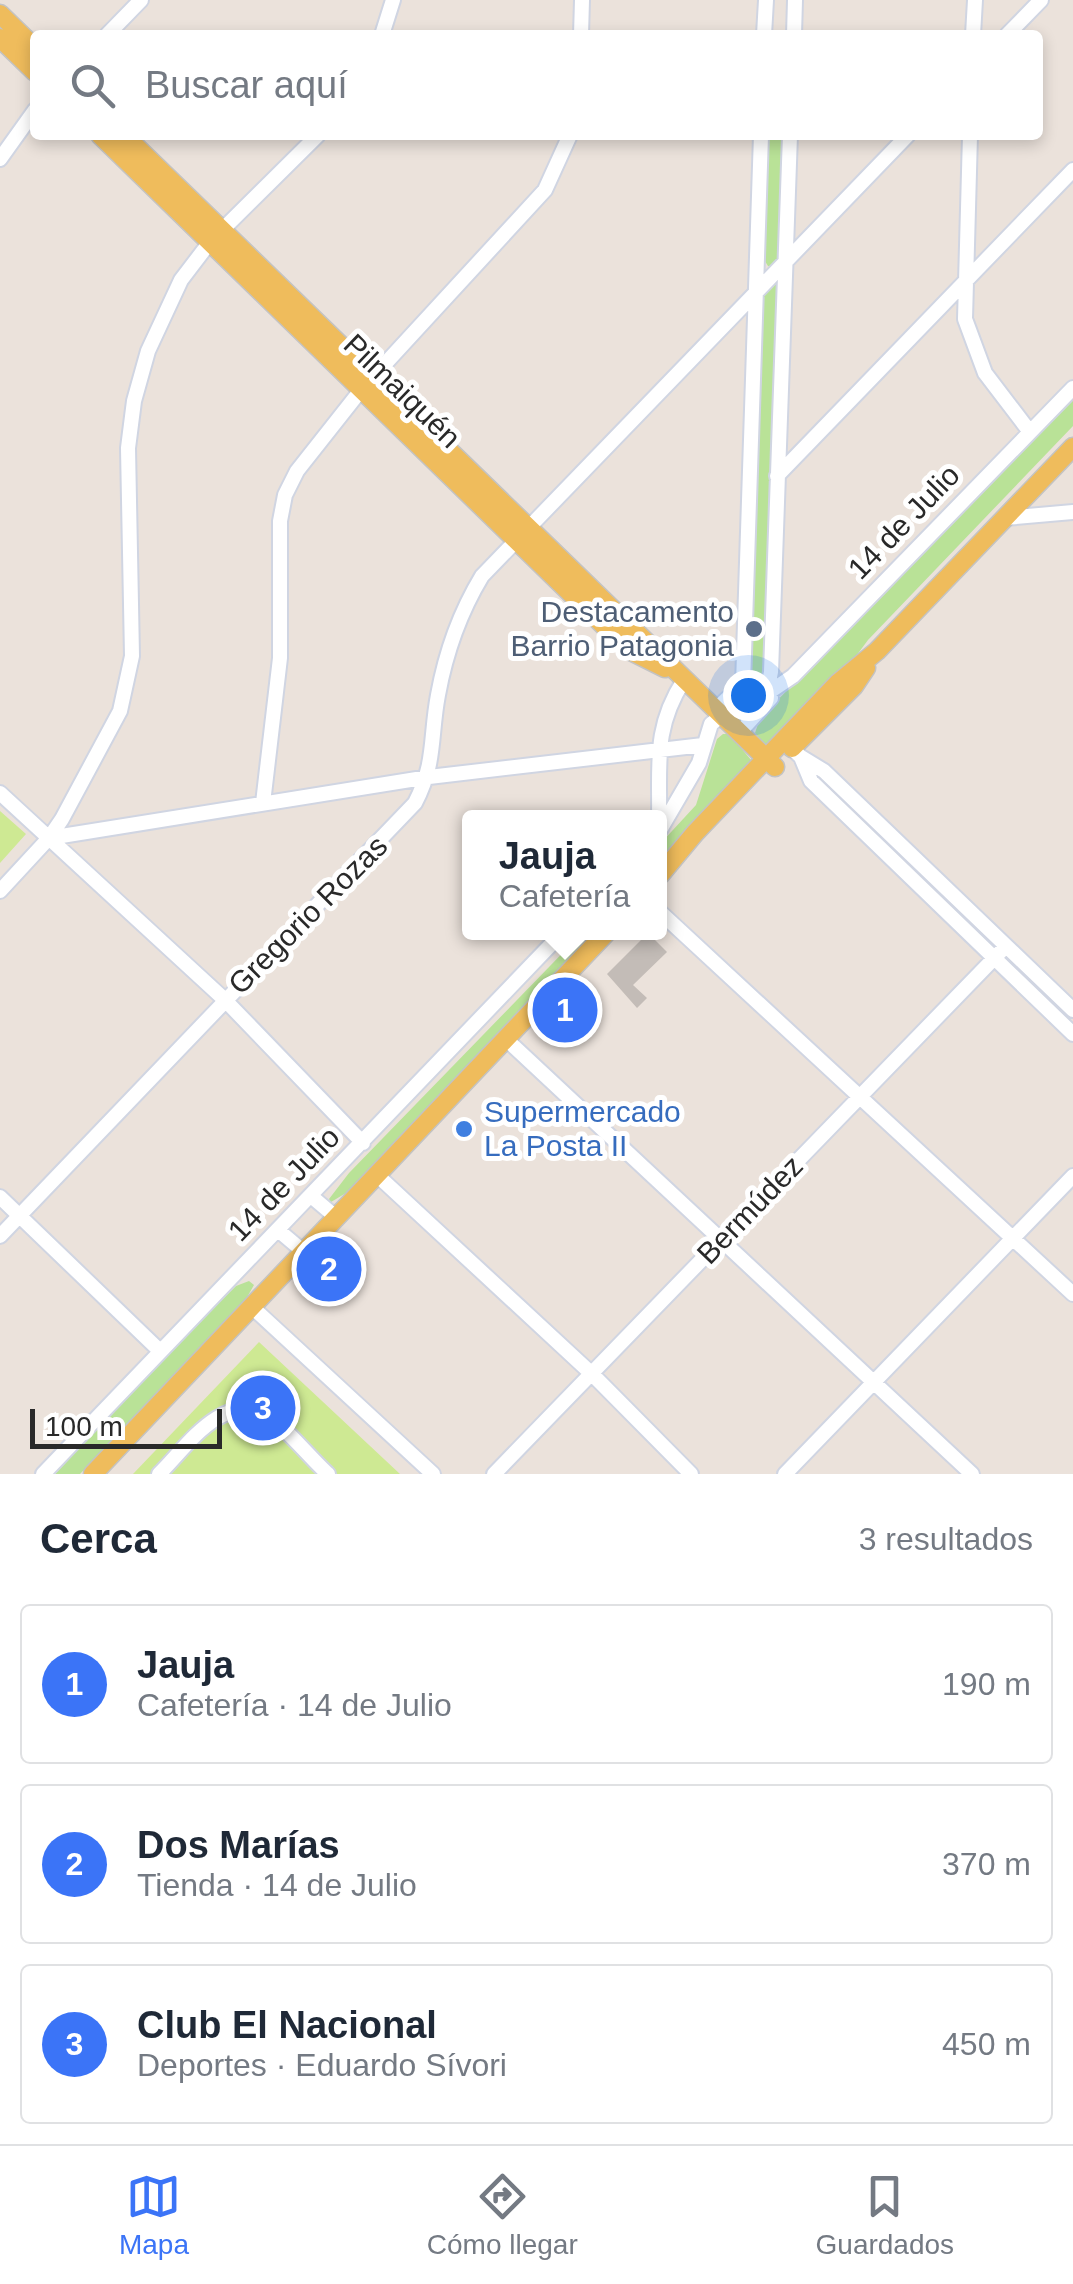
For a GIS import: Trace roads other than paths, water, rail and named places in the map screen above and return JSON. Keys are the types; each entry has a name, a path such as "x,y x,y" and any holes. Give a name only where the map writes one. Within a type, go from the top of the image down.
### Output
{"main road":[{"path":"0,14 30,43"},
{"path":"0,38 30,67"},
{"name":"Pilmaiquén","path":"106,140 216,236"},
{"name":"Pilmaiquén","path":"129,140 216,236 520,533 629,650 679,676 770,763"},
{"path":"667,872 697,848 770,763 792,749 854,686 877,651 1073,447"},
{"name":"14 de Julio","path":"93,1474 599,940"}],"street":[{"path":"112,30 141,0"},
{"path":"384,30 393,0"},
{"path":"581,30 582,0"},
{"path":"764,30 766,0"},
{"path":"794,30 795,0"},
{"path":"973,30 975,0"},
{"path":"1012,30 1041,0"},
{"path":"0,159 30,117"},
{"path":"0,891 49,838 104,744 128,684 132,656 128,448 134,400 148,351 181,280 216,236 313,140"},
{"path":"263,803 280,658 280,521 297,471 367,384 545,190 568,140"},
{"path":"667,818 690,780 711,724 742,684 761,140"},
{"path":"742,684 770,689 790,140"},
{"name":"Gregorio Rozas","path":"0,1236 401,821 429,777 438,698 462,609 482,576 903,140"},
{"path":"970,140 965,319 985,373 1030,432"},
{"path":"778,476 1073,170"},
{"name":"14 de Julio","path":"740,733 766,705 770,689 793,676 1073,388"},
{"path":"1005,518 1073,512"},
{"path":"659,810 660,749 668,706 679,676"},
{"path":"49,838 429,777 703,745"},
{"path":"792,749 824,770 1073,1010"},
{"path":"792,749 811,781 1073,1034"},
{"path":"0,793 224,1000 363,1143"},
{"path":"667,919 1073,1294"},
{"name":"14 de Julio","path":"43,1474 555,940"},
{"name":"Bermúdez","path":"494,1474 1006,946"},
{"path":"506,1039 972,1474"},
{"path":"377,1175 592,1375 691,1474"},
{"path":"785,1474 1073,1176"},
{"path":"0,1196 160,1351"},
{"path":"311,1196 336,1218"},
{"path":"278,1230 304,1252"},
{"path":"252,1307 432,1474"},
{"path":"159,1474 211,1420 240,1408 268,1415 328,1474"}],"place":[{"name":"Destacamento Barrio Patagonia","path":"754,629"},
{"name":"Jauja","path":"565,1010"},
{"name":"Supermercado La Posta II","path":"464,1129"},
{"name":"Dos Marías","path":"329,1269"},
{"name":"Club El Nacional","path":"263,1408"}]}
